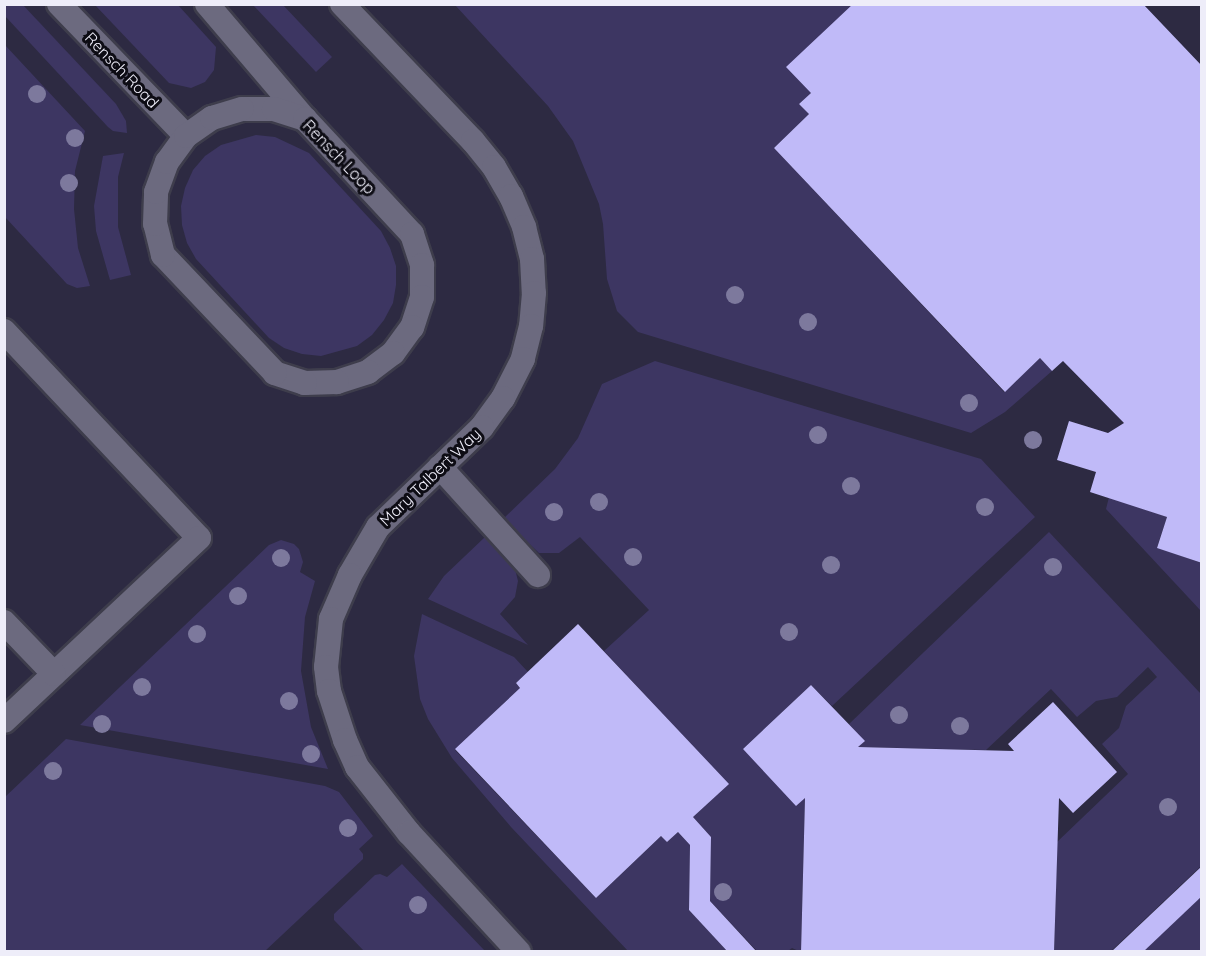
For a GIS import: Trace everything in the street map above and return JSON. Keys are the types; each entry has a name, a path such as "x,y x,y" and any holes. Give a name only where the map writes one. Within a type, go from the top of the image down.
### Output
{"lane":[{"name":"Rensch Road","path":"58,4 186,136"},
{"path":"207,4 305,119"},
{"name":"Mary Talbert Way","path":"342,4 473,141 494,167 512,196 524,227 532,259 534,293 531,326 522,359 494,412 378,527 350,575 331,619 327,643 329,691 357,767 409,833 519,951"},
{"name":"Rensch Loop","path":"242,109 274,109 305,119 412,234 422,265 422,297 412,327 393,353 368,372 338,382 305,383 275,373 163,255 155,224 156,192 167,162 186,136 212,118 242,109"},
{"path":"4,331 199,538 4,721"},
{"path":"440,467 538,574"},
{"path":"4,622 54,674"}],"shaded area":[{"path":"5,4 23,5 116,104 126,121 127,133 113,131 108,127 5,16"},
{"path":"5,5 1201,5 1201,951 5,951"},
{"path":"95,5 178,5 216,47 214,70 205,82 191,88 169,83"},
{"path":"253,5 283,5 332,57 316,72"},
{"path":"455,5 853,5 811,93 799,104 809,114 774,148 1004,392 1040,358 1052,371 1005,412 971,433 638,332 617,311 607,279 603,224 599,204 573,141 548,106"},
{"path":"5,45 85,131 75,171 74,209 78,248 90,286 77,288 67,284 5,217"},
{"path":"256,135 275,137 309,153 381,231 390,248 396,266 393,303 384,320 372,335 357,346 321,356 302,354 284,348 269,338 196,259 187,243 182,225 181,206 185,188 193,170 205,156 221,145"},
{"path":"124,153 118,177 118,227 131,275 110,280 96,231 94,206 103,156"},
{"path":"655,361 981,459 1035,517 832,706 811,685 743,749 805,798 801,952 792,948 788,951 757,951 710,901 711,837 693,817 728,784 604,651 649,610 580,537 559,553 539,553 503,519 555,469 578,438 602,384"},
{"path":"1109,497 1167,517 1157,547 1201,563 1201,611 1106,509"},
{"path":"1049,532 1201,694 1201,866 1111,951 1054,951 1057,842 1128,774 1102,744 1119,728 1126,706 1157,677 1148,667 1117,697 1096,701 1077,717 1051,689 986,750 858,747 864,741 849,724"},
{"path":"485,537 515,569 518,581 515,597 500,614 528,645 428,599 444,576"},
{"path":"281,540 294,544 299,549 303,562 300,572 315,581 305,617 301,671 311,727 328,769 80,725 269,545"},
{"path":"422,614 514,657 528,672 516,683 520,688 455,750 596,898 661,836 667,842 678,832 690,845 689,910 728,951 628,951 511,827 452,758 428,719 420,699 414,656"},
{"path":"66,739 325,786 339,792 373,836 359,849 363,854 363,859 265,951 5,951 5,797"},
{"path":"402,864 485,951 364,951 334,920 334,914 375,875 380,874 387,877"},
{"path":"1201,896 1201,951 1143,951"}],"building":[{"path":"853,4 1143,4 1202,66 1202,563 1157,548 1167,517 1090,492 1096,472 1057,460 1069,421 1108,433 1124,423 1063,361 1052,371 1040,358 1005,392 774,148 809,114 799,104 811,93 786,67"},
{"path":"578,624 729,784 693,817 711,837 710,901 757,952 728,952 689,910 690,845 678,832 667,842 661,836 596,898 455,749 520,688 516,683"},
{"path":"811,685 865,741 858,747 1014,751 1008,744 1053,702 1117,772 1073,813 1059,798 1054,952 801,952 805,798 796,806 743,749"},
{"path":"1202,866 1202,896 1143,952 1111,952"}]}
